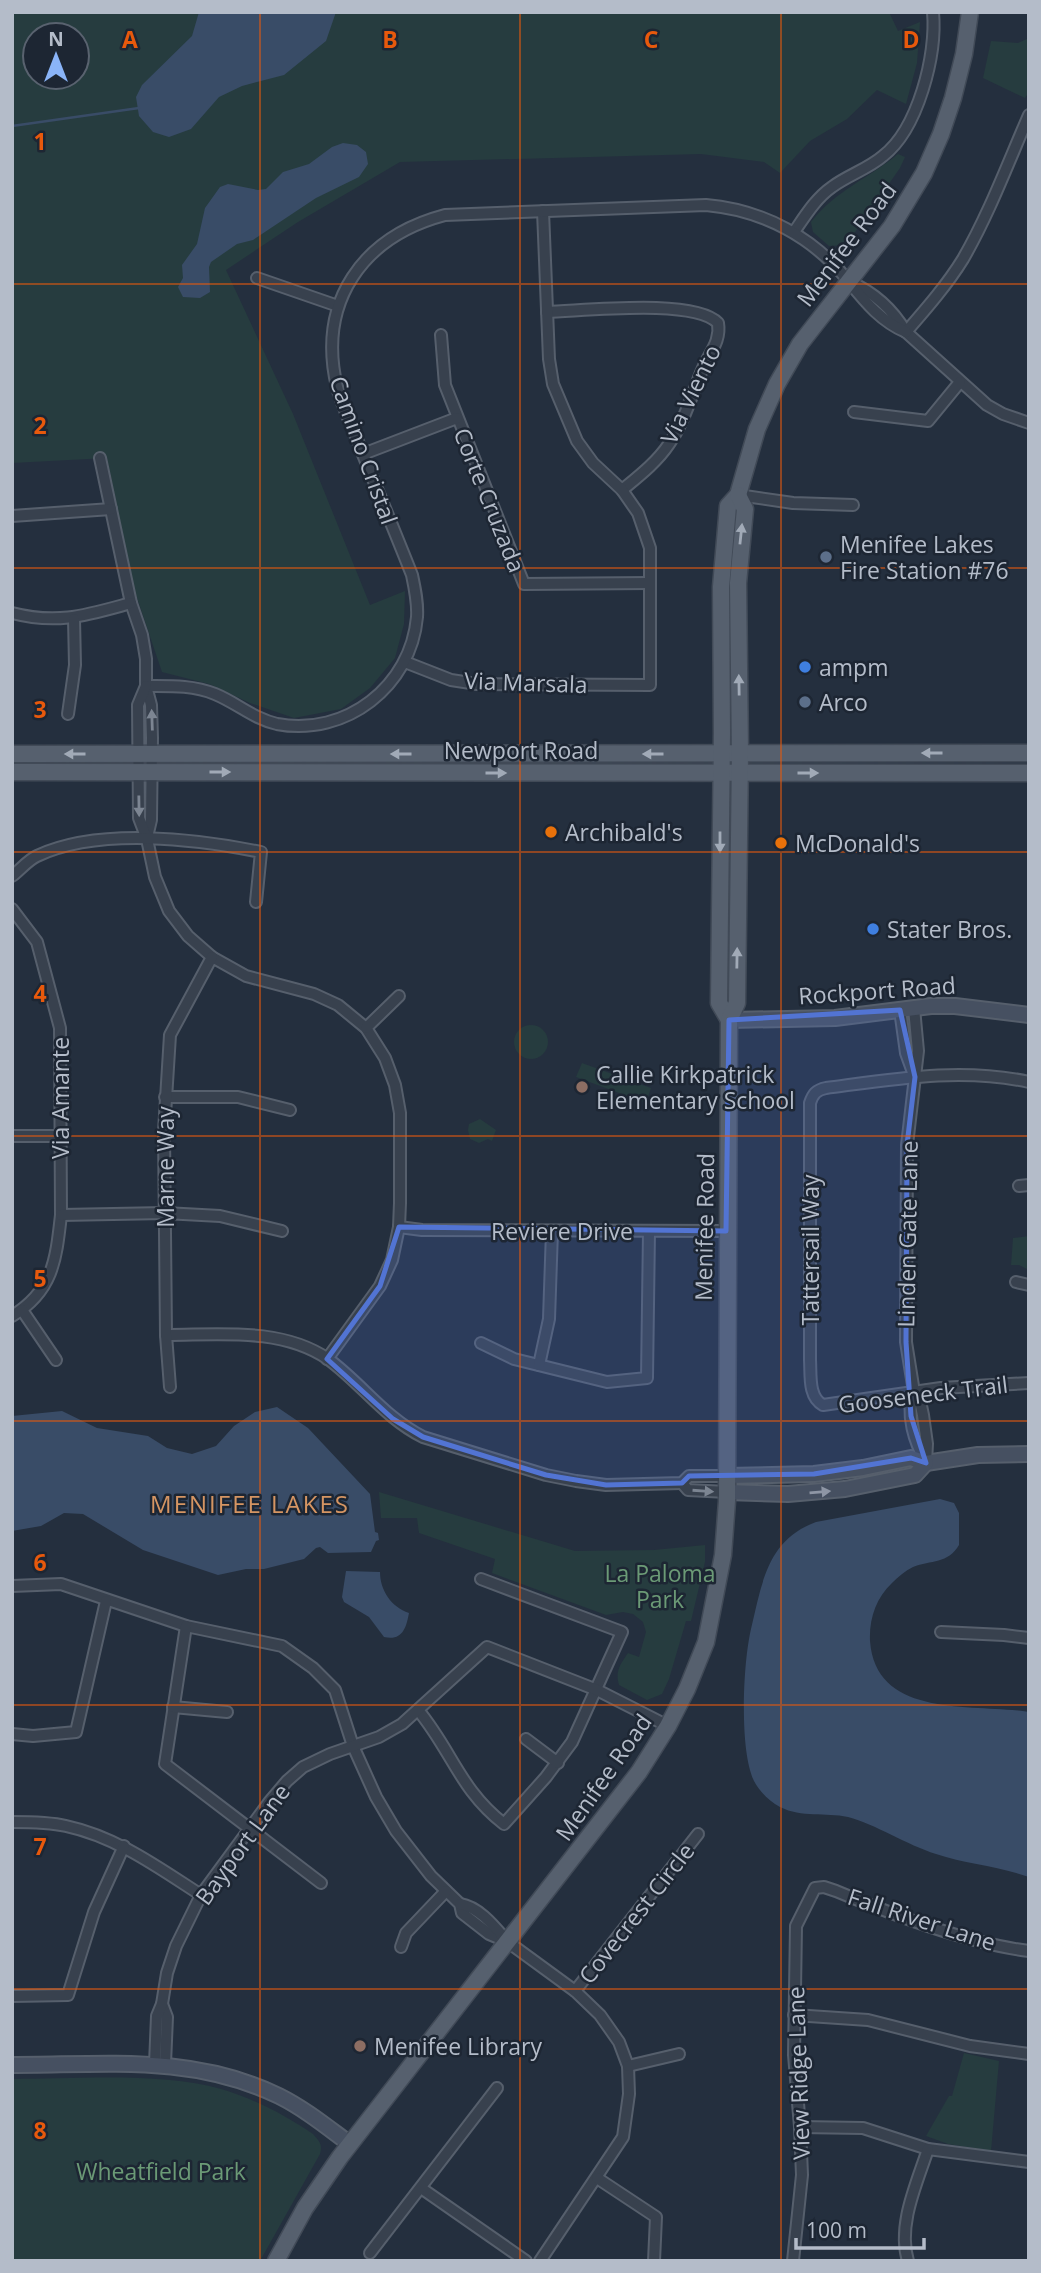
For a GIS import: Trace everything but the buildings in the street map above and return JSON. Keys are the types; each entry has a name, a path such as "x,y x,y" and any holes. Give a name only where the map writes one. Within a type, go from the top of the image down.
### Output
{"main road":[{"name":"Menifee Road","path":"729,1020 719,1003 722,567 728,506 738,495 758,429 777,384 800,344 892,226 924,173 953,98 964,54 970,12"},
{"name":"Menifee Road","path":"275,2261 306,2208 350,2144 639,1772 687,1689 709,1626 726,1533 729,1020 737,1003 740,774 738,583 745,509 738,495"},
{"name":"Newport Road","path":"12,754 1029,753"},
{"name":"Newport Road","path":"12,772 1029,773"}],"street":[{"path":"794,232 812,206 829,189 885,155 901,136 913,115 929,62 933,12"},
{"path":"906,332 939,293 963,258 1029,116"},
{"name":"Camino Cristal","path":"146,686 201,689 265,721 302,726 322,724 348,716 370,703 388,687 405,662 416,624 416,596 412,575 337,389 332,338 338,306 349,282 370,254 404,230 445,215 706,205 748,212 770,219 794,232 849,281 867,290 899,320 906,332 987,405 1029,423"},
{"path":"543,211 553,384 577,441 593,463 622,490 638,513 650,548 650,583"},
{"path":"257,278 338,306"},
{"name":"Via Viento","path":"547,312 679,309 711,316 718,323 718,341 704,365 680,425 668,445 650,466 622,490"},
{"name":"Corte Cruzada","path":"441,335 445,385 524,584 650,583"},
{"path":"854,412 928,421 960,382"},
{"path":"363,454 457,418"},
{"path":"100,458 131,603 142,635 146,659 146,686 138,705 151,820 147,839 155,877 169,911 188,936 212,957 246,976 314,993 338,1005 366,1028 396,1085 400,1113 398,1227 392,1260 380,1286 327,1359"},
{"path":"738,495 793,503 853,505"},
{"path":"12,516 111,509"},
{"name":"Via Marsala","path":"405,662 451,680 477,684 650,685 650,583"},
{"path":"12,613 27,617 74,619 131,603"},
{"path":"68,714 75,665 74,619"},
{"path":"12,876 34,857 76,842 147,839 210,842 261,852 256,902"},
{"name":"Via Amante","path":"12,908 37,942 60,1028 61,1215 58,1244 48,1283 17,1313"},
{"name":"Marne Way","path":"170,1387 166,1335 165,1097 170,1035 212,957"},
{"path":"366,1028 399,996"},
{"name":"Rockport Road","path":"729,1020 835,1018 955,1006 1029,1015"},
{"name":"Linden Gate Lane","path":"907,1009 917,1043 907,1144 906,1342 914,1392 910,1402 911,1416 916,1445 926,1463"},
{"name":"Linden Gate Lane","path":"907,1009 905,1044 915,1077"},
{"path":"905,1044 917,1043"},
{"path":"915,1077 979,1074 1029,1082"},
{"name":"Tattersail Way","path":"817,1402 812,1391 810,1360 812,1096 818,1090 826,1088 915,1077"},
{"path":"165,1097 238,1097 290,1110"},
{"path":"12,1136 60,1136"},
{"path":"61,1215 165,1213 220,1216 282,1231"},
{"name":"Reviere Drive","path":"398,1227 422,1230 726,1231"},
{"path":"539,1365 549,1319 552,1231"},
{"path":"481,1343 514,1359 607,1382 647,1378 649,1231"},
{"path":"1016,1282 1029,1285"},
{"path":"17,1313 56,1360"},
{"path":"166,1335 256,1335 282,1339 327,1359 393,1419 423,1437 546,1475 576,1481 606,1485 682,1483 688,1490 727,1484 788,1494 845,1489 915,1475 926,1463 978,1455 1029,1454"},
{"name":"Gooseneck Trail","path":"817,1402 830,1405 971,1384 1029,1383"},
{"path":"418,1710 433,1729 470,1791 487,1811 503,1824 558,1763 572,1742 622,1632 481,1579"},
{"path":"12,1586 61,1584 186,1626 282,1646 313,1668 335,1690 354,1746 384,1811 410,1850 460,1904 470,1906 508,1942 575,1992 600,2015 619,2042 628,2066 629,2094 623,2137 540,2261"},
{"path":"12,1734 33,1736 76,1732 106,1601"},
{"path":"186,1626 165,1764 321,1883"},
{"path":"941,1632 1029,1638"},
{"name":"Bayport Lane","path":"160,2064 167,2017 162,2004 167,1973 176,1945 201,1895 287,1782 303,1767 379,1737 401,1724 487,1647 597,1690 668,1726"},
{"path":"173,1707 227,1712"},
{"path":"526,1739 558,1763"},
{"path":"12,1822 68,1826 124,1846 201,1895"},
{"name":"Covecrest Circle","path":"575,1992 698,1834"},
{"path":"12,1996 68,1995 94,1912 124,1846"},
{"name":"Fall River Lane","path":"815,1888 824,1887 991,1944 1029,1951"},
{"name":"View Ridge Lane","path":"793,2261 802,2175 794,2055 796,1926 815,1888"},
{"path":"401,1947 406,1933 446,1891"},
{"path":"794,2015 868,2020 971,2046 1029,2054"},
{"path":"628,2066 679,2054"},
{"path":"12,2064 160,2064 213,2072 253,2085 300,2108 350,2144"},
{"path":"370,2253 497,2088"},
{"path":"800,2127 863,2128 928,2149 1029,2162"},
{"path":"908,2261 907,2218 928,2149"},
{"path":"597,2178 656,2217 654,2261"},
{"path":"421,2188 526,2261"}],"highlighted area":[{"path":"900,1010 915,1077 907,1145 906,1342 911,1416 926,1463 911,1458 814,1474 689,1476 682,1483 606,1485 546,1475 423,1437 393,1419 327,1359 380,1286 399,1227 726,1231 729,1020"}],"green space":[{"path":"12,12 889,12 898,31 920,22 917,63 906,104 877,90 847,119 810,141 780,173 764,162 701,154 400,162 298,222 226,270 293,414 370,605 405,591 404,624 395,658 370,688 341,709 294,718 250,703 209,684 162,672 134,589 107,458 12,463"},
{"path":"1029,38 1029,92 1025,98 983,78 991,41 1018,43"},
{"path":"898,154 905,157 900,168 846,245 829,246 813,232 811,222 820,211 841,193"},
{"path":"531,1025 543,1030 548,1042 543,1054 531,1059 519,1054 514,1042 519,1030"},
{"path":"582,1063 651,1088 646,1103 576,1077"},
{"path":"480,1119 496,1130 492,1141 488,1139 479,1143 470,1139 469,1124"},
{"path":"1029,1236 1029,1270 1019,1265 1011,1265 1013,1238"},
{"name":"La Paloma Park","path":"379,1492 575,1551 654,1550 705,1545 705,1562 691,1621 686,1621 662,1694 647,1700 619,1685 618,1672 621,1665 628,1653 639,1657 646,1632 643,1622 633,1614 623,1612 606,1615 492,1573 495,1559 419,1533 417,1518 381,1518"},
{"path":"964,2053 999,2061 991,2151 948,2144 926,2136 949,2096 952,2096"},
{"name":"Wheatfield Park","path":"146,2078 221,2089 281,2114 313,2134 319,2141 320,2154 260,2261 12,2261 12,2079"}],"water":[{"path":"199,12 336,12 326,41 284,75 242,86 219,97 191,129 169,137 153,132 139,116 136,97 142,85 192,36"},
{"path":"343,143 357,145 366,152 368,164 359,177 316,198 253,240 237,244 211,262 210,292 200,298 183,297 178,287 183,278 182,265 197,244 205,208 220,187 228,184 266,189 283,172 309,164 332,147"},
{"path":"277,1407 308,1428 370,1494 375,1532 378,1533 379,1540 371,1552 328,1553 320,1547 304,1559 264,1569 246,1569 218,1575 143,1550 83,1514 64,1513 41,1526 12,1531 12,1416 62,1411 97,1428 148,1436 167,1448 192,1454 216,1446 234,1426 255,1412"},
{"path":"940,1499 954,1503 959,1513 959,1545 944,1558 910,1569 886,1589 875,1609 870,1641 876,1666 890,1684 908,1696 931,1703 1029,1712 1029,1877 936,1854 848,1817 788,1810 776,1805 762,1792 749,1767 744,1728 748,1644 763,1580 777,1552 800,1530 816,1522"},
{"path":"346,1571 380,1572 388,1597 397,1607 409,1613 405,1629 399,1635 384,1637 369,1617 344,1602 342,1597"}],"waterway":[{"path":"12,126 139,108"}],"place":[{"name":"Menifee Lakes Fire Station #76","path":"826,557"},
{"name":"ampm","path":"805,667"},
{"name":"Arco","path":"805,702"},
{"name":"Archibald's","path":"551,832"},
{"name":"McDonald's","path":"781,843"},
{"name":"Stater Bros.","path":"873,929"},
{"name":"Callie Kirkpatrick Elementary School","path":"582,1087"},
{"name":"Menifee Library","path":"360,2046"}],"district":[{"name":"MENIFEE LAKES","path":"250,1503"}]}
